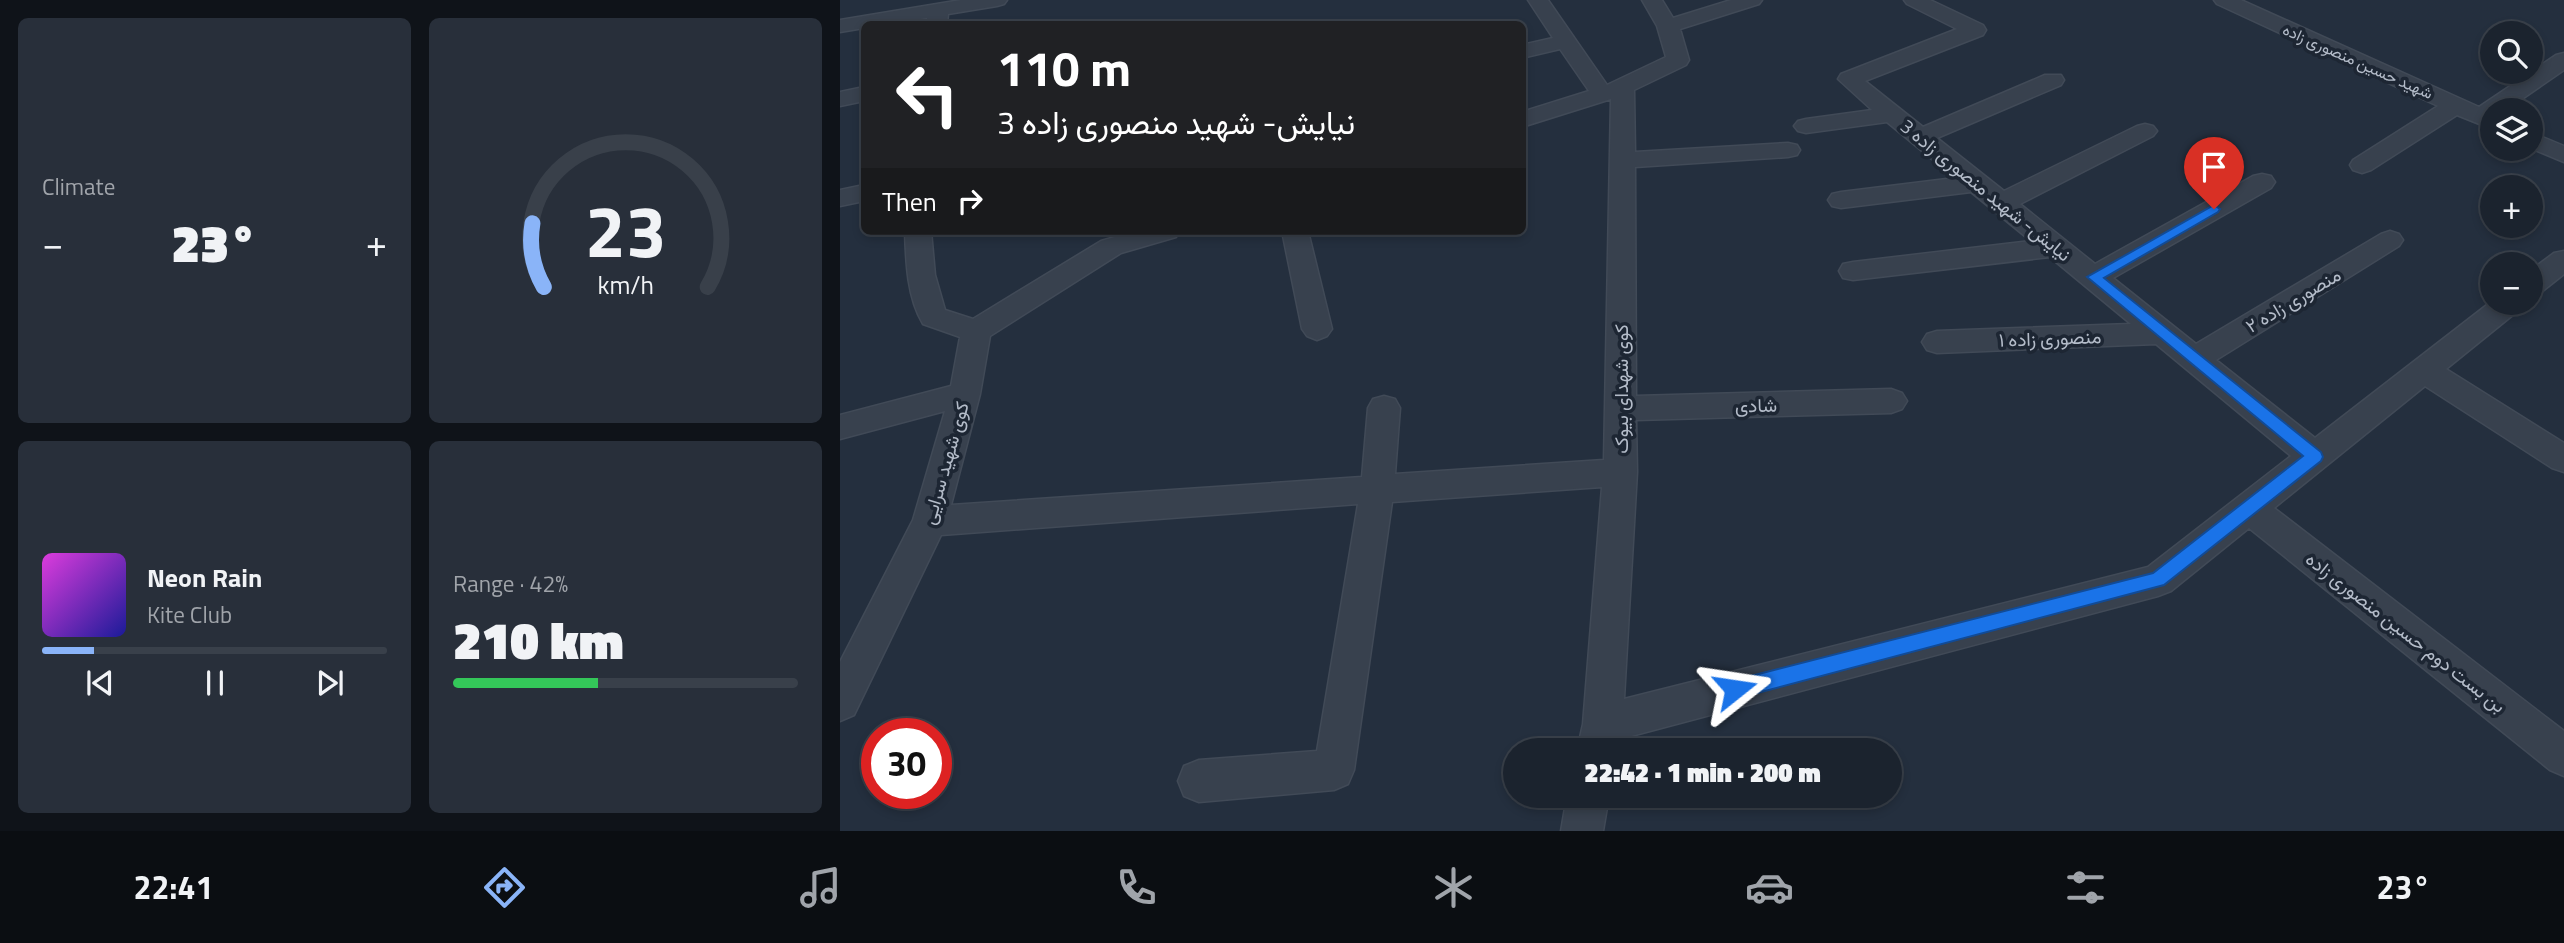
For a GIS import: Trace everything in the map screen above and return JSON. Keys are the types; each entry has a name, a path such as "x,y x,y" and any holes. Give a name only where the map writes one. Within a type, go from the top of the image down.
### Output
{"street":[{"path":"894,21 937,17 997,0"},
{"path":"1538,0 1566,41 1612,90"},
{"path":"1526,119 1612,90 1678,60 1668,26 1652,0"},
{"path":"1668,26 1752,0"},
{"name":"نیایش- شهید منصوری زاده 3","path":"1914,0 1975,30 1849,79 2315,457"},
{"name":"شهید حسین منصوری زاده","path":"2224,0 2480,116"},
{"path":"840,26 861,24"},
{"path":"1526,51 1566,41"},
{"path":"2514,98 2564,60"},
{"path":"1920,137 2053,80"},
{"name":"کوی شهدای بیوک","path":"1600,737 1620,472 1622,160 1612,90"},
{"path":"840,99 861,95"},
{"path":"2362,165 2456,105"},
{"path":"1806,125 1892,114"},
{"path":"2002,203 2145,131"},
{"path":"2543,145 2564,155"},
{"path":"1622,160 1788,150"},
{"path":"2094,277 2262,182"},
{"path":"1841,200 1978,183"},
{"path":"840,198 861,193"},
{"path":"918,235 921,275 933,317 976,331 1111,247 1153,235"},
{"path":"1296,235 1317,329"},
{"name":"منصوری زاده ۲","path":"2195,359 2390,240"},
{"path":"1853,271 2057,247"},
{"path":"1600,737 2158,579 2494,315"},
{"name":"کوی شهید سرایی","path":"840,702 930,521 965,394 976,331"},
{"name":"منصوری زاده ۱","path":"1937,342 2163,333"},
{"path":"2425,371 2564,458"},
{"path":"840,427 965,394"},
{"name":"شادی","path":"1621,408 1891,401"},
{"path":"1199,781 1334,770 1377,490 1384,408"},
{"path":"930,521 1620,472"},
{"name":"بن بست دوم حسین منصوری زاده","path":"2249,509 2564,756"},
{"path":"1581,831 1586,808"}],"route":[{"path":"1735,689 2158,579 2315,457 2094,277 2214,209"}]}
